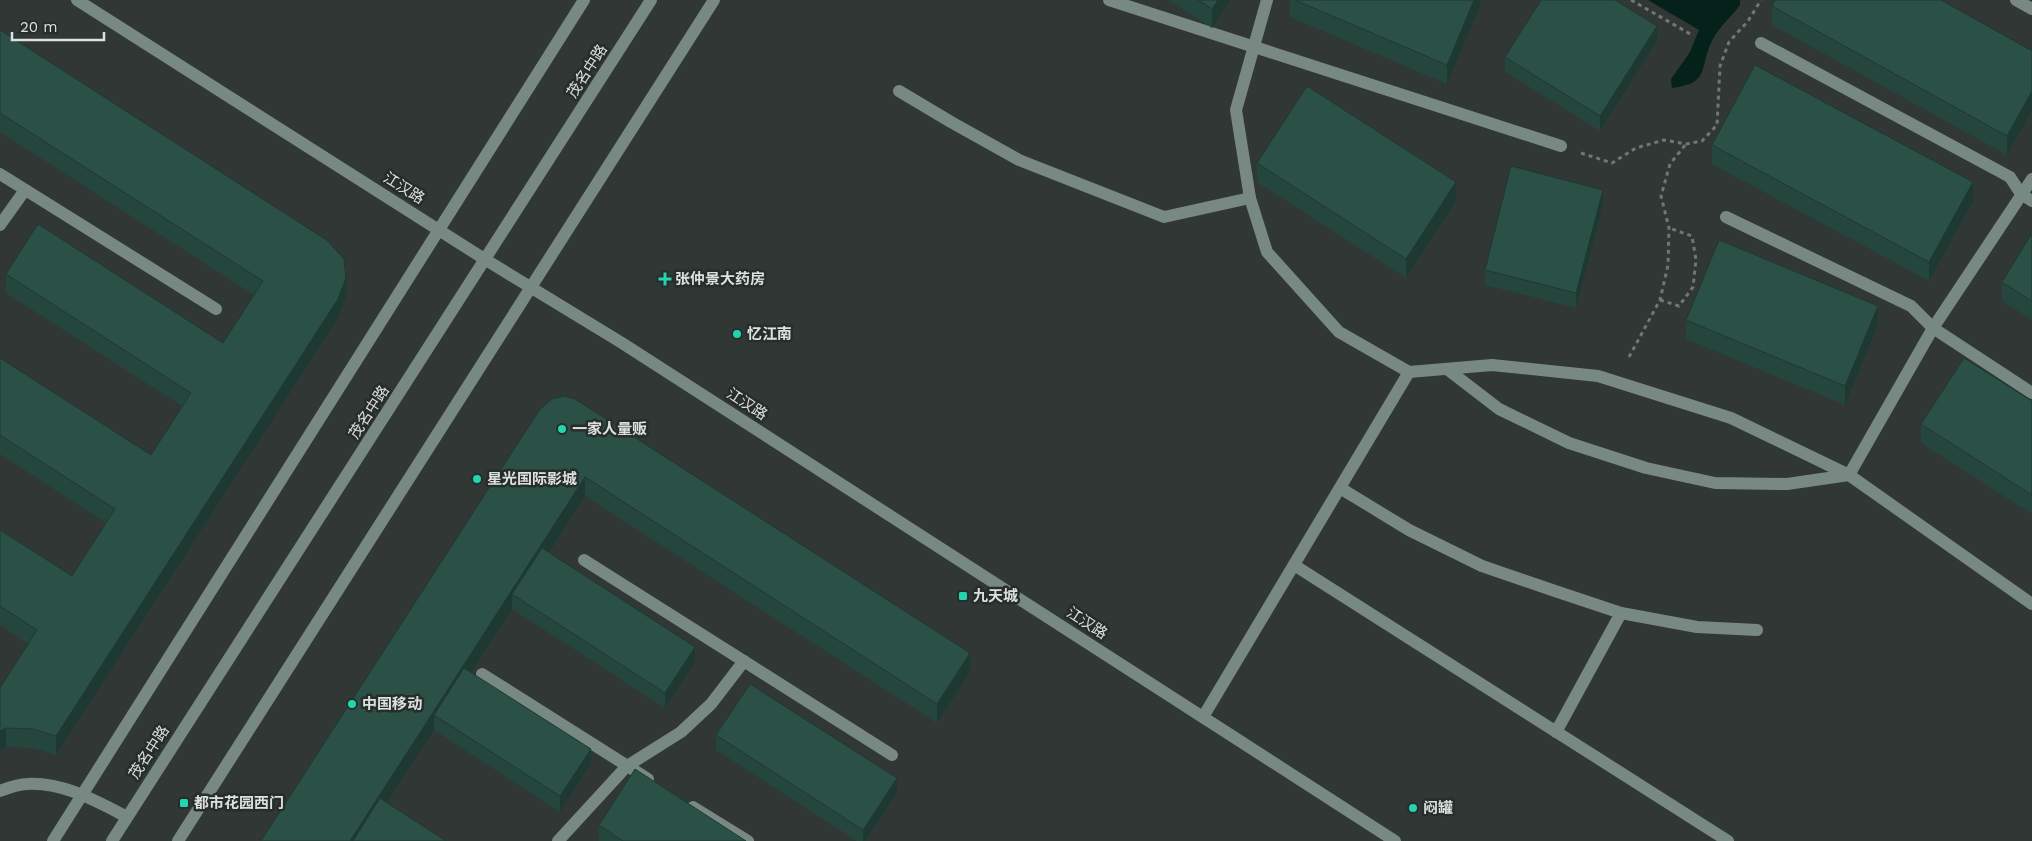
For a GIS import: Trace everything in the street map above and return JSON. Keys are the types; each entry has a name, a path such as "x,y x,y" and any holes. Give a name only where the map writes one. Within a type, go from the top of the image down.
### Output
{"street":[{"name":"江汉路","path":"77,0 486,260 530,286 1395,841"},
{"path":"53,841 584,0"},
{"name":"茂名中路","path":"112,841 652,0"},
{"path":"178,841 714,0"},
{"path":"1109,0 1561,146"},
{"path":"1267,0 1236,110 1250,198 1267,252 1339,332 1409,372 1492,365 1598,376 1732,418 1849,475 2032,604"},
{"path":"2016,0 2032,10"},
{"path":"1761,44 2010,176 2026,197"},
{"path":"899,91 1020,160 1164,217 1250,198"},
{"path":"0,174 216,309"},
{"path":"1849,475 1933,328 2026,197 2032,179"},
{"path":"0,225 25,190"},
{"path":"1726,217 1911,306 1933,328 2032,392"},
{"path":"1447,369 1500,409 1551,435 1569,443 1646,468 1715,483 1786,484 1849,475"},
{"path":"1203,717 1409,372"},
{"path":"1340,488 1409,530 1482,566 1621,613 1697,626 1757,630"},
{"path":"584,560 892,755"},
{"path":"1294,565 1728,841"},
{"path":"1556,732 1621,613"},
{"path":"558,841 627,766 681,732 711,704 744,661"},
{"path":"482,674 659,786"},
{"path":"0,791 26,784 52,786 83,795 127,816"},
{"path":"683,801 748,841"}],"path":[{"path":"1631,0 1692,35"},
{"path":"1561,146 1612,163 1636,148 1664,140 1686,144 1702,141 1717,124 1720,66 1729,42 1748,21 1761,0"},
{"path":"1629,357 1660,300 1668,265 1669,228 1661,196 1670,164 1686,144"},
{"path":"1660,300 1679,306 1693,287 1696,260 1692,236 1669,228"}],"shaded area":[{"path":"1648,0 1740,0 1740,5 1713,39 1699,78 1685,86 1672,88 1671,79 1690,52 1699,30"}],"building":[{"path":"1198,0 1218,0 1212,9"},
{"path":"1295,0 1474,0 1447,65"},
{"path":"1541,0 1615,0 1657,26 1600,116 1505,57"},
{"path":"1775,0 1941,0 2032,51 2032,91 2007,136 1772,6"},
{"path":"0,30 328,241 344,259 346,278 338,299 56,736 33,729 6,728 0,731 0,688 37,630 0,606 0,530 72,576 115,509 0,435 0,358 151,455 191,393 6,274 38,224 223,343 263,281 0,113"},
{"path":"1755,65 1973,182 1929,262 1712,145"},
{"path":"1307,86 1456,182 1406,259 1257,163"},
{"path":"1511,166 1603,190 1576,293 1485,270"},
{"path":"2032,233 2032,301 2002,282"},
{"path":"1719,240 1878,306 1845,386 1686,320"},
{"path":"1964,358 2032,401 2032,495 1921,424"},
{"path":"564,396 575,399 970,653 937,704 585,477 350,841 261,841 540,409 552,399"},
{"path":"542,548 695,647 665,693 512,594"},
{"path":"464,668 591,749 560,796 434,715"},
{"path":"750,684 897,778 863,830 716,735"},
{"path":"635,769 746,841 623,841 599,825"},
{"path":"380,798 446,841 353,841"}],"place":[{"name":"张仲景大药房","path":"665,279"},
{"name":"忆江南","path":"737,334"},
{"name":"一家人量贩","path":"562,429"},
{"name":"星光国际影城","path":"477,479"},
{"name":"九天城","path":"963,596"},
{"name":"中国移动","path":"352,704"},
{"name":"都市花园西门","path":"184,803"},
{"name":"闷罐","path":"1413,808"}]}
